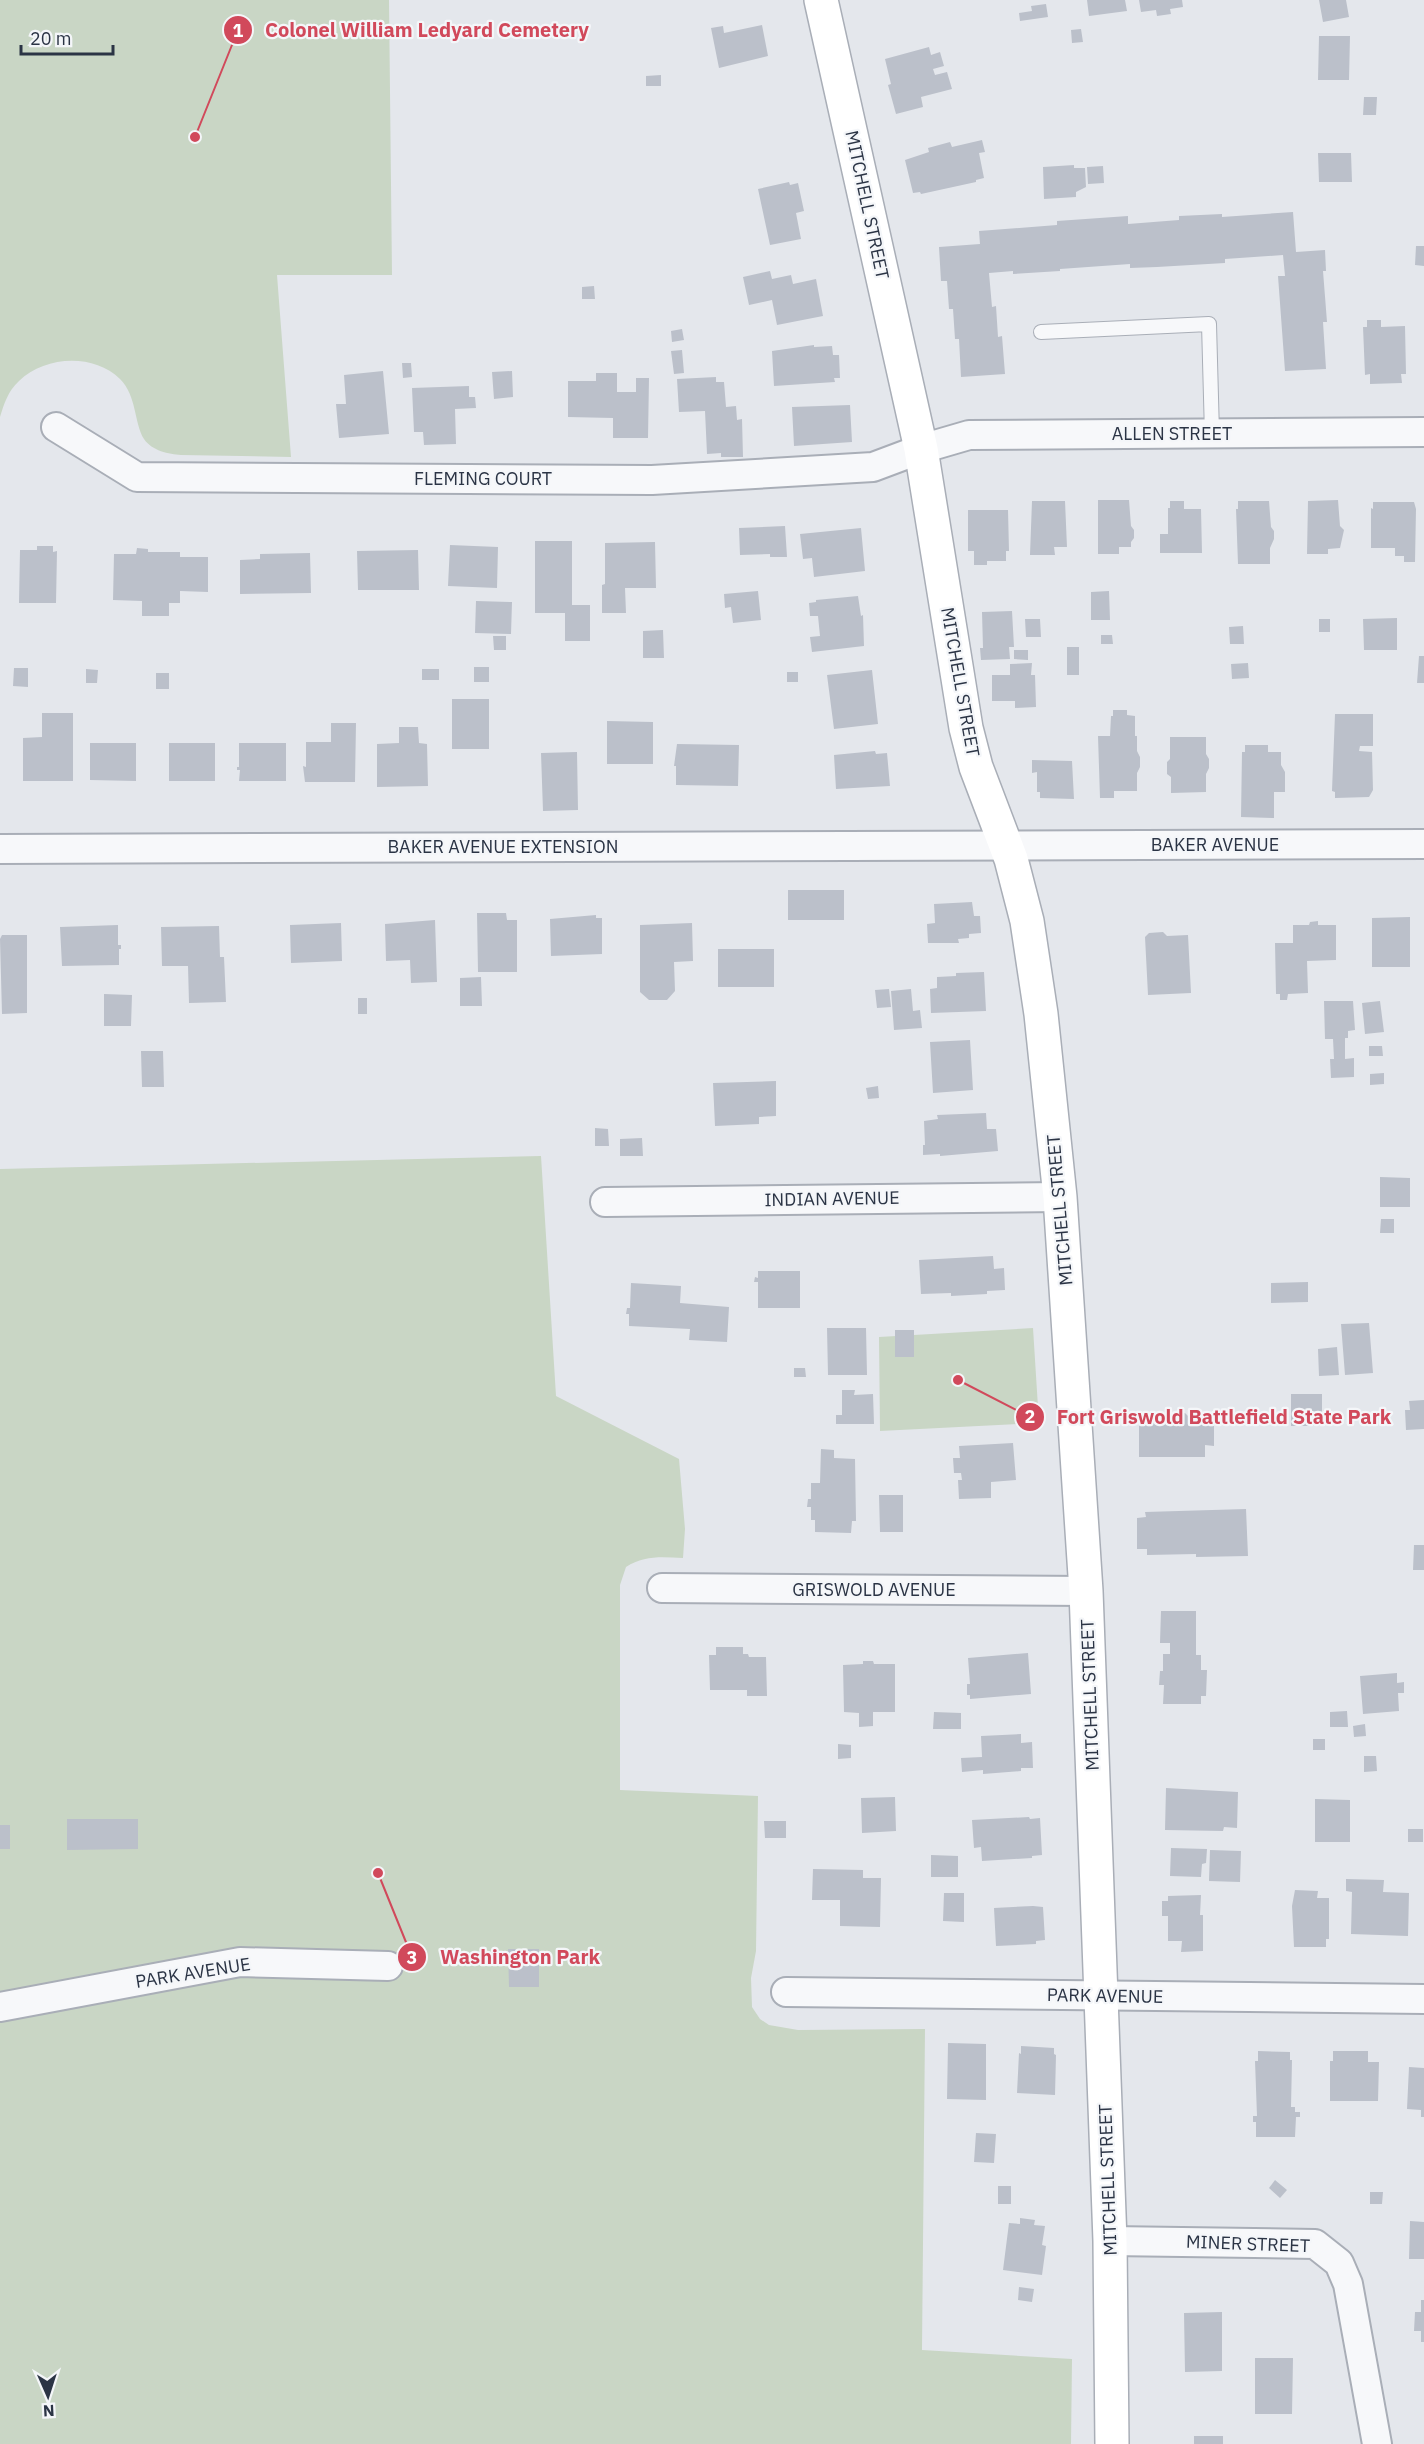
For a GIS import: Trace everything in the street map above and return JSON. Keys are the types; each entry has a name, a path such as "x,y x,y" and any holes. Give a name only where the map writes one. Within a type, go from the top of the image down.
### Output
{"main road":[{"name":"MITCHELL STREET","path":"821,0 921,448 966,728 976,767 1006,846 1027,921 1041,1014 1060,1197 1086,1591 1110,2241 1112,2444"}],"street":[{"name":"FLEMING COURT","path":"56,427 137,477 652,480 873,467 921,448"},
{"name":"ALLEN STREET","path":"921,448 969,435 1424,432"},
{"name":"BAKER AVENUE","path":"1006,846 1424,844"},
{"name":"BAKER AVENUE EXTENSION","path":"0,849 1006,846"},
{"name":"INDIAN AVENUE","path":"605,1202 1060,1197"},
{"name":"GRISWOLD AVENUE","path":"662,1588 1086,1591"},
{"name":"PARK AVENUE","path":"0,2007 240,1962 388,1966"},
{"name":"PARK AVENUE","path":"786,1992 1424,1999"},
{"name":"MINER STREET","path":"1110,2241 1315,2244 1339,2263 1348,2284 1377,2444"}],"lane":[{"path":"1041,332 1209,324 1212,434"}],"green space":[{"path":"0,0 389,0 392,275 277,275 291,457 181,455 156,449 147,443 141,433 126,386 109,371 83,362 55,363 42,366 30,373 12,389 0,417"},
{"path":"541,1156 556,1396 679,1459 685,1529 683,1558 653,1558 633,1563 626,1567 620,1585 620,1790 758,1796 756,1951 751,1978 752,2007 760,2019 769,2025 798,2030 925,2029 922,2350 1072,2359 1071,2444 0,2444 0,1169"},
{"path":"1033,1328 1039,1423 880,1431 879,1337"}],"building":[{"path":"1087,0 1125,0 1127,11 1089,16"},
{"path":"1139,0 1182,0 1183,7 1170,9 1171,14 1157,16 1156,10 1141,12"},
{"path":"1319,0 1346,0 1349,17 1323,22"},
{"path":"1046,4 1048,17 1020,21 1019,13 1032,11 1031,6"},
{"path":"762,25 768,56 719,68 711,28 723,26 724,33"},
{"path":"1081,29 1083,42 1072,43 1071,30"},
{"path":"1319,36 1350,36 1349,80 1318,80"},
{"path":"929,47 931,55 940,52 944,66 933,69 935,75 947,72 952,89 921,97 923,107 896,114 888,85 891,84 885,59"},
{"path":"661,75 661,86 646,86 646,76"},
{"path":"1364,97 1377,97 1376,115 1363,115"},
{"path":"982,140 985,152 979,153 984,178 976,182 921,194 920,192 913,193 905,160 929,152 928,148 950,142 952,147"},
{"path":"1318,153 1351,153 1352,182 1319,182"},
{"path":"1074,165 1074,168 1085,168 1086,187 1076,192 1076,197 1044,199 1043,167"},
{"path":"1103,166 1104,183 1088,184 1087,167"},
{"path":"789,182 790,185 798,183 804,211 796,213 801,239 770,245 758,189"},
{"path":"1293,212 1296,252 1325,250 1326,271 1323,271 1327,322 1323,322 1326,369 1285,371 1278,276 1285,276 1283,255 1225,259 1225,263 1130,268 1130,264 1013,274 1013,271 989,273 992,307 996,306 998,337 1002,336 1005,374 961,377 959,339 955,339 953,309 949,309 947,281 941,281 939,247 980,244 979,231 1057,225 1057,221 1128,216 1128,224 1179,220 1179,216 1222,214 1222,217"},
{"path":"1416,246 1424,246 1424,266 1415,265"},
{"path":"770,271 772,279 791,275 793,284 816,279 823,316 777,325 772,300 749,305 743,277"},
{"path":"594,286 595,299 582,299 582,287"},
{"path":"1367,320 1381,320 1381,327 1405,326 1406,374 1401,374 1402,383 1370,384 1370,374 1365,375 1363,327 1367,327"},
{"path":"682,329 684,340 672,342 671,331"},
{"path":"814,345 814,347 832,346 833,355 839,355 840,378 834,378 835,382 774,386 772,351"},
{"path":"682,350 684,373 674,374 671,351"},
{"path":"402,363 411,363 412,377 403,378"},
{"path":"383,371 389,434 339,438 336,404 346,404 344,375"},
{"path":"512,371 513,397 494,399 492,372"},
{"path":"596,373 617,373 617,392 636,392 636,378 649,378 648,438 613,438 613,418 568,417 568,381 596,381"},
{"path":"716,377 716,382 724,382 726,407 736,406 737,420 742,419 743,457 721,457 721,453 707,454 705,411 679,412 677,379"},
{"path":"469,386 469,397 475,397 476,408 455,409 456,444 424,445 423,432 414,432 412,388"},
{"path":"850,405 852,442 794,446 792,407"},
{"path":"1098,500 1129,500 1134,538 1131,547 1119,547 1119,554 1098,554"},
{"path":"1338,500 1340,526 1344,530 1340,548 1328,549 1328,554 1307,554 1308,501"},
{"path":"1032,501 1065,501 1067,547 1054,547 1055,555 1030,555"},
{"path":"1170,501 1184,501 1184,509 1201,509 1202,553 1160,553 1160,534 1168,534"},
{"path":"1238,501 1269,501 1271,527 1274,531 1274,539 1270,548 1270,564 1238,564 1236,509 1238,509"},
{"path":"1373,502 1414,502 1416,509 1415,562 1404,562 1404,556 1395,556 1395,548 1371,548"},
{"path":"968,510 1008,510 1009,551 1006,551 1006,561 987,561 987,565 974,565 974,551 968,551"},
{"path":"785,526 787,557 770,557 770,554 740,555 739,528"},
{"path":"861,528 865,571 814,577 812,558 803,559 800,534"},
{"path":"535,541 572,541 572,605 590,605 590,641 565,641 565,613 535,613"},
{"path":"655,542 656,588 625,588 626,613 602,613 605,543"},
{"path":"450,545 498,547 497,588 448,586"},
{"path":"37,546 53,546 53,552 57,551 56,603 19,603 20,550 37,550"},
{"path":"137,548 148,549 148,552 180,552 180,557 208,557 208,592 180,591 180,603 169,603 169,616 142,616 142,601 113,600 114,554 136,554"},
{"path":"418,550 419,590 358,590 357,551"},
{"path":"310,553 311,593 240,594 240,560 260,559 260,554"},
{"path":"758,591 761,620 733,623 731,607 725,608 724,594"},
{"path":"1109,591 1110,620 1091,620 1091,592"},
{"path":"858,596 861,616 863,615 864,646 812,652 810,637 820,636 818,616 810,616 809,603 816,602 816,600"},
{"path":"476,601 512,602 511,634 475,633"},
{"path":"1012,611 1014,647 1009,647 1010,659 981,660 982,612"},
{"path":"1397,618 1397,650 1364,650 1363,619"},
{"path":"1025,619 1040,619 1041,637 1026,637"},
{"path":"1319,619 1330,619 1330,632 1319,632"},
{"path":"1243,626 1244,644 1230,644 1229,627"},
{"path":"663,630 664,658 643,658 643,631"},
{"path":"1101,635 1112,635 1113,644 1101,644"},
{"path":"493,636 506,636 506,650 494,650"},
{"path":"1067,647 1079,647 1079,675 1067,675"},
{"path":"1014,650 1028,650 1028,660 1014,659"},
{"path":"1419,656 1424,656 1424,683 1417,683"},
{"path":"1032,663 1031,675 1035,675 1036,707 1015,708 1015,701 992,701 992,675 1010,675 1010,664"},
{"path":"1248,663 1249,678 1232,679 1231,664"},
{"path":"474,667 489,667 489,682 474,682"},
{"path":"14,668 28,668 28,687 13,686"},
{"path":"86,669 98,670 97,683 86,683"},
{"path":"422,669 439,669 439,680 422,680"},
{"path":"872,670 878,724 834,729 827,675"},
{"path":"787,672 798,672 798,682 787,682"},
{"path":"156,673 169,673 169,689 156,689"},
{"path":"452,699 489,699 489,749 452,749"},
{"path":"1113,710 1127,710 1127,715 1135,716 1135,736 1137,736 1137,751 1140,757 1137,791 1114,791 1114,798 1100,798 1098,736 1110,736"},
{"path":"42,713 73,713 73,781 23,781 23,738 42,737"},
{"path":"1335,714 1373,714 1373,746 1360,746 1359,751 1372,752 1373,790 1369,797 1335,798 1335,792 1332,791"},
{"path":"607,721 653,722 653,764 607,764"},
{"path":"331,723 356,723 355,782 305,782 303,766 306,767 306,742 331,742"},
{"path":"399,727 418,727 419,743 427,744 428,786 377,787 377,744 399,743"},
{"path":"1170,737 1206,737 1209,768 1206,774 1206,792 1171,793 1171,777 1167,774"},
{"path":"90,743 136,743 136,781 90,780"},
{"path":"169,743 215,743 215,781 169,781"},
{"path":"239,743 286,743 286,781 239,781 240,770 237,770 237,767 239,767"},
{"path":"677,744 739,745 738,786 676,785 676,766 674,766"},
{"path":"1245,745 1268,745 1268,752 1281,752 1281,765 1285,772 1285,792 1274,792 1274,818 1241,817 1242,752 1245,752"},
{"path":"875,751 876,754 887,753 890,786 836,789 834,755"},
{"path":"577,752 578,810 543,811 541,753"},
{"path":"1032,760 1072,761 1074,799 1040,798 1040,792 1037,792 1037,772 1032,773"},
{"path":"788,890 844,890 844,920 788,920"},
{"path":"972,902 974,916 980,916 981,933 969,934 969,938 958,939 959,943 928,943 927,924 935,923 934,904"},
{"path":"477,913 506,913 507,920 517,920 517,972 478,972"},
{"path":"596,915 596,918 602,918 602,954 551,956 550,919"},
{"path":"1410,917 1410,967 1372,967 1372,918"},
{"path":"435,920 437,982 411,983 410,960 386,961 385,924"},
{"path":"1318,921 1318,925 1336,925 1336,960 1307,961 1308,993 1288,994 1287,1000 1280,1000 1280,994 1276,994 1275,943 1293,943 1293,925 1309,925 1310,922"},
{"path":"341,923 342,961 291,963 290,925"},
{"path":"692,923 693,961 674,962 675,991 667,1000 649,1000 640,992 640,925"},
{"path":"118,925 118,945 121,945 119,965 62,966 60,927"},
{"path":"219,926 220,957 224,957 226,1002 189,1003 188,966 162,966 161,927"},
{"path":"1163,932 1167,936 1188,935 1191,993 1148,995 1145,937 1149,933"},
{"path":"2,935 27,935 27,1013 2,1014 0,939"},
{"path":"718,949 774,949 774,987 718,987"},
{"path":"984,972 986,1011 931,1013 930,989 937,988 937,977 956,976 956,973"},
{"path":"481,977 482,1006 460,1006 460,978"},
{"path":"889,989 891,1007 877,1008 875,990"},
{"path":"911,989 913,1011 920,1010 922,1028 894,1030 891,991"},
{"path":"104,994 132,995 131,1026 104,1026"},
{"path":"358,998 367,998 367,1014 358,1014"},
{"path":"1324,1001 1353,1001 1355,1030 1348,1031 1348,1038 1345,1038 1345,1059 1354,1058 1354,1077 1331,1078 1330,1059 1334,1059 1333,1039 1325,1039"},
{"path":"1380,1001 1384,1032 1365,1034 1362,1003"},
{"path":"970,1040 973,1090 933,1093 930,1042"},
{"path":"1369,1046 1382,1046 1383,1056 1369,1056"},
{"path":"141,1051 163,1051 164,1087 142,1087"},
{"path":"1384,1073 1384,1084 1370,1085 1370,1074"},
{"path":"776,1081 776,1116 759,1117 759,1124 715,1126 713,1083"},
{"path":"878,1086 879,1098 868,1099 866,1088"},
{"path":"986,1113 987,1129 996,1129 998,1151 940,1156 940,1154 923,1155 924,1121 938,1119 937,1115"},
{"path":"595,1128 608,1129 609,1146 595,1146"},
{"path":"642,1138 643,1156 620,1156 620,1139"},
{"path":"1380,1177 1410,1178 1410,1207 1380,1207"},
{"path":"1381,1219 1394,1219 1394,1233 1380,1233"},
{"path":"993,1256 994,1269 1004,1268 1005,1290 987,1291 987,1294 951,1296 951,1293 921,1294 919,1260"},
{"path":"758,1271 800,1271 800,1308 758,1308 758,1282 754,1282 755,1277 758,1278"},
{"path":"1308,1282 1308,1302 1271,1303 1271,1283"},
{"path":"631,1283 681,1286 680,1303 729,1307 727,1342 689,1340 690,1329 629,1326 629,1314 626,1314 627,1308 630,1308"},
{"path":"1369,1323 1373,1373 1345,1375 1341,1324"},
{"path":"827,1328 866,1328 867,1375 828,1375"},
{"path":"895,1330 914,1330 914,1357 895,1357"},
{"path":"1337,1347 1339,1375 1319,1376 1318,1349"},
{"path":"794,1368 805,1368 806,1377 794,1377"},
{"path":"842,1390 855,1390 854,1395 873,1394 874,1424 836,1424 836,1415 842,1415"},
{"path":"1291,1394 1322,1394 1322,1426 1291,1426"},
{"path":"1424,1400 1424,1429 1406,1430 1405,1410 1410,1410 1409,1401"},
{"path":"1174,1413 1185,1413 1189,1417 1214,1417 1214,1446 1205,1445 1205,1457 1139,1457 1139,1417 1170,1417"},
{"path":"1013,1443 1016,1480 991,1482 991,1498 959,1499 958,1480 962,1480 961,1473 954,1473 953,1458 960,1458 959,1446"},
{"path":"821,1449 834,1450 834,1458 855,1459 856,1521 852,1521 851,1533 815,1532 815,1520 811,1520 811,1507 807,1507 808,1499 811,1499 811,1483 820,1483"},
{"path":"879,1495 903,1495 903,1532 880,1532"},
{"path":"1246,1509 1248,1556 1147,1555 1147,1549 1137,1549 1137,1518 1146,1517 1145,1512"},
{"path":"1414,1545 1424,1545 1424,1570 1413,1570"},
{"path":"1161,1611 1196,1611 1196,1655 1201,1655 1201,1670 1207,1670 1206,1696 1201,1696 1201,1704 1163,1704 1164,1685 1159,1685 1160,1671 1163,1671 1163,1654 1170,1654 1170,1643 1160,1643"},
{"path":"716,1647 743,1647 743,1654 748,1654 749,1657 766,1657 767,1696 747,1696 747,1690 710,1690 709,1655 716,1655"},
{"path":"1028,1653 1031,1694 970,1699 970,1695 967,1695 967,1684 970,1684 968,1658"},
{"path":"863,1661 873,1661 874,1664 895,1664 895,1712 873,1712 873,1726 859,1727 859,1713 844,1712 843,1665 863,1664"},
{"path":"1397,1673 1397,1683 1404,1682 1404,1693 1398,1693 1399,1711 1363,1714 1360,1676"},
{"path":"1347,1711 1348,1727 1330,1727 1330,1712"},
{"path":"934,1712 961,1713 961,1729 933,1729"},
{"path":"1365,1724 1366,1736 1354,1737 1353,1726"},
{"path":"1021,1734 1021,1743 1032,1742 1033,1768 983,1774 983,1770 962,1772 961,1758 982,1757 981,1736"},
{"path":"1313,1739 1325,1739 1325,1750 1313,1750"},
{"path":"838,1744 851,1745 851,1758 838,1759"},
{"path":"1364,1756 1376,1756 1377,1771 1364,1772"},
{"path":"1166,1788 1238,1792 1237,1828 1224,1827 1223,1831 1165,1830"},
{"path":"895,1797 896,1831 862,1833 861,1798"},
{"path":"1315,1799 1350,1800 1350,1842 1315,1842"},
{"path":"1029,1817 1030,1819 1040,1818 1042,1855 1032,1856 1032,1858 982,1861 981,1847 974,1848 972,1820"},
{"path":"67,1819 138,1819 138,1849 67,1850"},
{"path":"764,1821 786,1821 786,1838 765,1838"},
{"path":"0,1825 10,1825 10,1849 0,1849"},
{"path":"1408,1829 1423,1829 1423,1842 1408,1842"},
{"path":"1171,1848 1207,1849 1206,1863 1202,1864 1201,1877 1170,1876"},
{"path":"1210,1850 1241,1851 1240,1882 1209,1881"},
{"path":"931,1855 958,1856 958,1877 931,1877"},
{"path":"813,1869 863,1870 863,1878 881,1878 880,1927 840,1926 840,1900 812,1900"},
{"path":"1346,1879 1384,1880 1383,1892 1409,1893 1408,1936 1351,1934 1352,1892 1346,1891"},
{"path":"1295,1890 1318,1891 1317,1898 1329,1898 1329,1939 1326,1939 1326,1947 1294,1947 1292,1906"},
{"path":"944,1893 964,1893 964,1922 943,1921"},
{"path":"1201,1895 1203,1951 1181,1952 1182,1941 1168,1941 1168,1916 1162,1916 1162,1901 1168,1901 1168,1896"},
{"path":"1043,1907 1045,1940 1036,1941 1036,1944 996,1946 994,1908"},
{"path":"508,1949 539,1949 539,1987 509,1987"},
{"path":"948,2043 986,2044 986,2100 947,2099"},
{"path":"1021,2046 1054,2048 1056,2055 1055,2095 1017,2093"},
{"path":"1258,2051 1290,2052 1290,2060 1292,2060 1291,2107 1295,2107 1295,2112 1300,2112 1300,2117 1296,2117 1295,2137 1256,2137 1256,2122 1253,2122 1253,2116 1257,2116 1255,2061 1258,2061"},
{"path":"1333,2051 1368,2051 1368,2062 1379,2062 1378,2101 1330,2101 1330,2061 1333,2061"},
{"path":"1409,2067 1424,2068 1424,2117 1421,2117 1421,2110 1407,2109"},
{"path":"976,2133 996,2134 994,2163 974,2162"},
{"path":"1275,2180 1287,2190 1280,2198 1269,2188"},
{"path":"998,2186 1011,2186 1011,2204 998,2204"},
{"path":"1370,2192 1383,2192 1382,2204 1370,2204"},
{"path":"1020,2218 1035,2220 1034,2225 1045,2226 1042,2245 1046,2246 1042,2275 1003,2270 1009,2223 1020,2224"},
{"path":"1410,2221 1424,2222 1424,2259 1409,2259"},
{"path":"1019,2287 1034,2289 1032,2302 1018,2300"},
{"path":"1421,2300 1424,2300 1424,2342 1421,2342 1421,2331 1414,2331 1415,2312 1421,2312"},
{"path":"1222,2312 1222,2371 1185,2372 1184,2313"},
{"path":"1255,2358 1293,2358 1292,2414 1255,2414"},
{"path":"1194,2436 1223,2436 1223,2444 1194,2444"}],"place":[{"name":"Colonel William Ledyard Cemetery","path":"195,137"},
{"name":"Fort Griswold Battlefield State Park","path":"958,1380"},
{"name":"Washington Park","path":"378,1873"}]}
